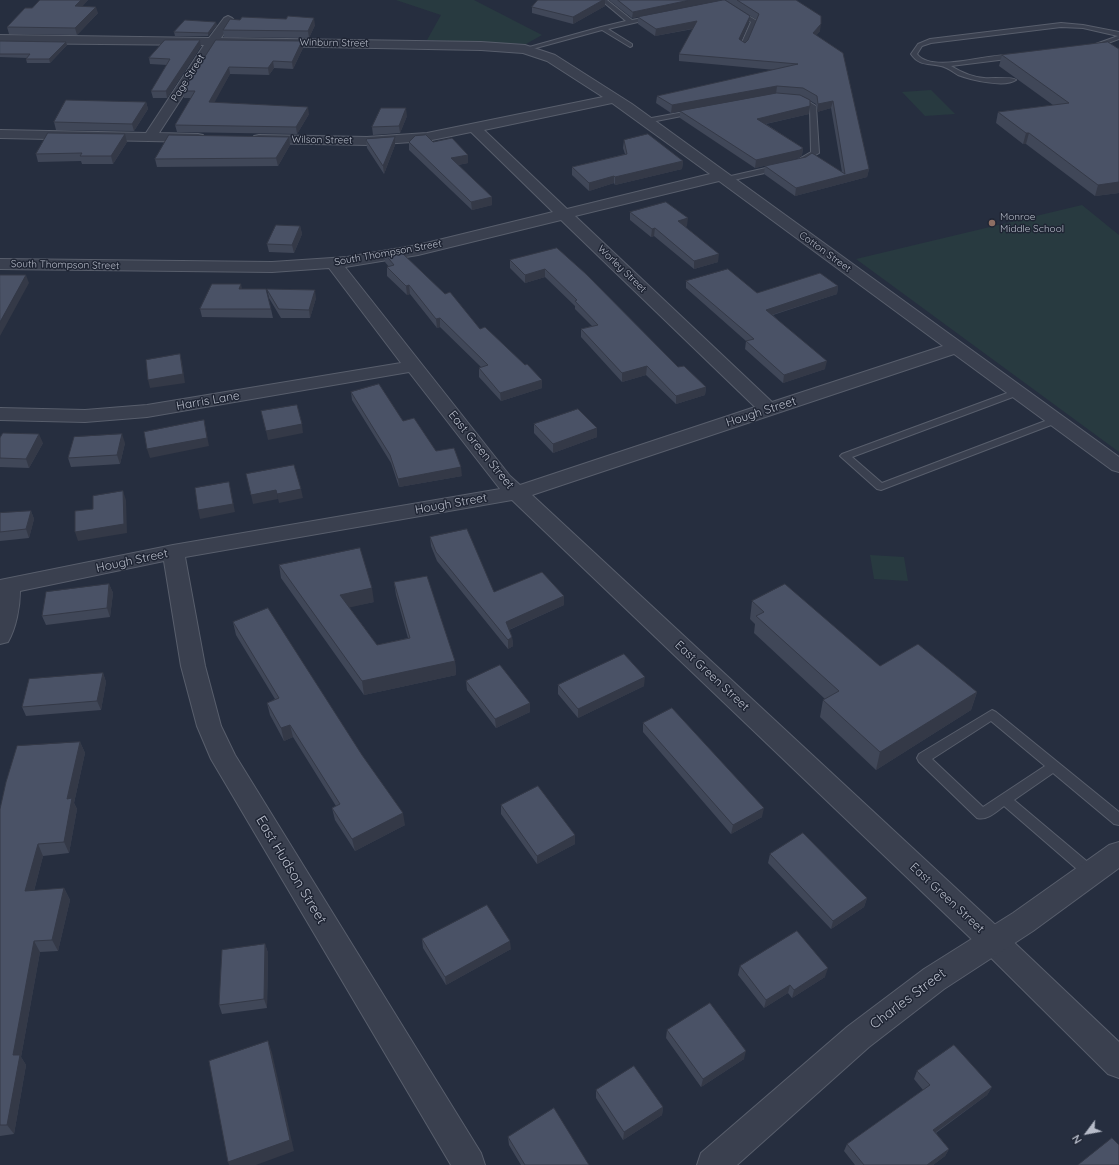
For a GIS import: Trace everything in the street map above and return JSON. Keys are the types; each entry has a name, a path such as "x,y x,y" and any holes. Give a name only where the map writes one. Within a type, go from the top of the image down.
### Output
{"street":[{"name":"Page Street","path":"150,137 228,20"},
{"name":"Winburn Street","path":"0,39 458,46 525,49"},
{"name":"Cotton Street","path":"525,49 551,58 616,99 1119,466"},
{"name":"Wilson Street","path":"243,138 367,141 427,137 616,99"},
{"name":"Worley Street","path":"475,128 769,410"},
{"path":"0,134 212,138"},
{"name":"South Thompson Street","path":"0,264 272,267 333,263 418,250 564,214 723,178"},
{"name":"East Green Street","path":"333,263 503,481 992,940 1119,1064"},
{"name":"Hough Street","path":"4,587 173,552 516,493 957,348"},
{"name":"Harris Lane","path":"0,414 86,416 147,411 414,366"},
{"name":"East Hudson Street","path":"173,552 193,666 209,726 224,759 469,1165"},
{"path":"0,636 9,600 4,587"},
{"name":"Charles Street","path":"713,1165 858,1037 934,979 992,940 1023,922 1119,853"}],"lane":[{"path":"604,0 630,22"},
{"path":"731,7 754,21 743,47"},
{"path":"525,49 603,28 660,16"},
{"path":"1021,55 943,64 928,64 917,59 914,54 920,45 930,41 1072,24 1119,34"},
{"path":"603,28 630,45"},
{"path":"1084,47 1109,43 1112,39 1119,37"},
{"path":"943,64 970,78 997,82 1013,80"},
{"path":"788,98 801,99 813,106 815,153 802,161 794,163"},
{"path":"646,121 700,111"},
{"path":"723,178 787,165"},
{"path":"1018,392 845,456 881,487 1056,420"},
{"path":"1054,766 982,814 923,758 992,715 1054,766 1119,820"},
{"path":"1004,799 1091,873"}],"shaded area":[{"path":"396,0 474,0 542,35 526,44 427,40 441,15"},
{"path":"931,90 955,114 925,116 902,92"},
{"path":"1082,205 1119,235 1119,452 856,259"},
{"path":"870,555 904,557 908,581 874,579"}],"building":[{"path":"40,0 81,0 75,6 96,7 75,28 7,27 25,8 32,8"},
{"path":"538,0 603,0 573,17 532,7"},
{"path":"618,0 690,0 633,12"},
{"path":"723,0 750,16 739,39 745,43 748,40 759,14 737,0 796,0 821,16 821,24 813,33 843,53 869,169 796,188 765,166 806,157 812,153 845,174 833,101 818,104 817,96 803,88 777,86 672,105 657,96 798,64 679,54 697,21 656,29 638,17"},
{"path":"288,16 314,18 308,31 223,30 230,19 240,20 242,17 286,19"},
{"path":"185,20 216,22 208,33 174,32"},
{"path":"165,40 200,40 166,91 151,91 170,59 149,58"},
{"path":"216,40 302,41 292,62 273,61 268,68 229,67 209,102 308,107 296,127 175,125 195,91 183,91"},
{"path":"0,41 66,42 49,59 26,59 30,54 0,54"},
{"path":"1108,42 1119,49 1119,182 1098,185 1029,133 1026,133 998,112 1069,103 1002,55"},
{"path":"777,93 800,95 810,100 810,106 757,119 803,148 756,160 680,111"},
{"path":"66,100 146,102 132,124 54,122"},
{"path":"381,108 406,108 399,126 372,127"},
{"path":"48,133 125,134 111,156 80,156 82,153 36,154"},
{"path":"648,134 683,161 589,183 572,167 627,154 624,140"},
{"path":"169,135 289,137 276,158 155,159"},
{"path":"426,135 433,142 452,138 468,155 451,158 492,197 471,202 409,142 415,136"},
{"path":"395,137 383,166 366,140"},
{"path":"666,202 688,218 678,221 719,254 694,261 655,228 652,229 630,212"},
{"path":"276,225 300,226 292,245 267,244"},
{"path":"557,248 586,274 678,367 684,366 706,387 676,396 647,366 622,373 581,329 598,325 575,301 577,300 545,269 525,275 510,260"},
{"path":"400,251 445,294 450,292 480,329 485,327 525,365 527,364 542,380 500,393 479,368 488,365 440,318 436,319 409,285 406,286 387,267 394,265 385,254"},
{"path":"728,269 757,293 820,273 838,286 766,310 827,361 784,375 746,341 754,339 686,281"},
{"path":"0,275 26,275 0,322"},
{"path":"212,284 241,284 239,289 266,289 271,309 200,309"},
{"path":"267,289 315,290 309,310 279,309"},
{"path":"180,354 183,374 148,380 146,360"},
{"path":"379,384 403,421 414,418 436,451 454,448 461,467 398,479 390,455 351,392"},
{"path":"297,405 302,424 266,431 261,411"},
{"path":"578,409 597,428 553,444 534,424"},
{"path":"204,420 207,438 147,449 144,432"},
{"path":"3,433 39,434 26,459 0,458 0,438"},
{"path":"122,434 117,455 68,458 74,437"},
{"path":"294,465 301,489 277,494 276,490 251,495 246,474"},
{"path":"229,482 233,504 198,510 195,488"},
{"path":"123,491 124,524 75,532 75,511 93,509 93,496"},
{"path":"31,511 26,529 0,532 0,513"},
{"path":"467,529 494,592 542,572 564,596 506,622 512,637 508,640 436,552 430,537"},
{"path":"360,548 372,588 340,595 377,645 410,638 394,582 427,576 455,661 362,681 279,565"},
{"path":"109,584 107,608 42,616 46,592"},
{"path":"785,584 880,666 918,644 977,692 880,752 823,700 839,691 756,616 764,612 752,601"},
{"path":"268,608 362,755 403,813 352,839 332,808 340,804 290,725 281,728 267,703 279,698 233,622"},
{"path":"624,654 645,677 578,709 558,685"},
{"path":"500,665 530,703 495,719 466,681"},
{"path":"103,673 97,701 22,707 29,679"},
{"path":"672,708 764,808 733,825 643,723"},
{"path":"80,742 67,799 72,798 64,842 38,844 25,891 64,888 52,940 34,941 13,1055 20,1055 7,1125 0,1125 0,809 6,782 17,746"},
{"path":"538,786 575,835 537,856 501,805"},
{"path":"803,833 867,898 833,921 770,854"},
{"path":"487,905 510,941 445,977 422,939"},
{"path":"797,931 828,968 794,990 790,985 766,1000 740,966"},
{"path":"265,944 264,999 219,1005 222,950"},
{"path":"710,1003 746,1051 703,1079 667,1030"},
{"path":"268,1041 290,1140 228,1162 209,1061"},
{"path":"954,1045 992,1087 933,1130 949,1149 927,1165 864,1165 847,1144 930,1085 917,1071"},
{"path":"634,1066 663,1107 624,1132 596,1090"},
{"path":"554,1108 589,1165 525,1165 508,1137"},
{"path":"1112,1138 1119,1145 1119,1165 1078,1165"}],"place":[{"name":"Monroe Middle School","path":"992,223"}]}
